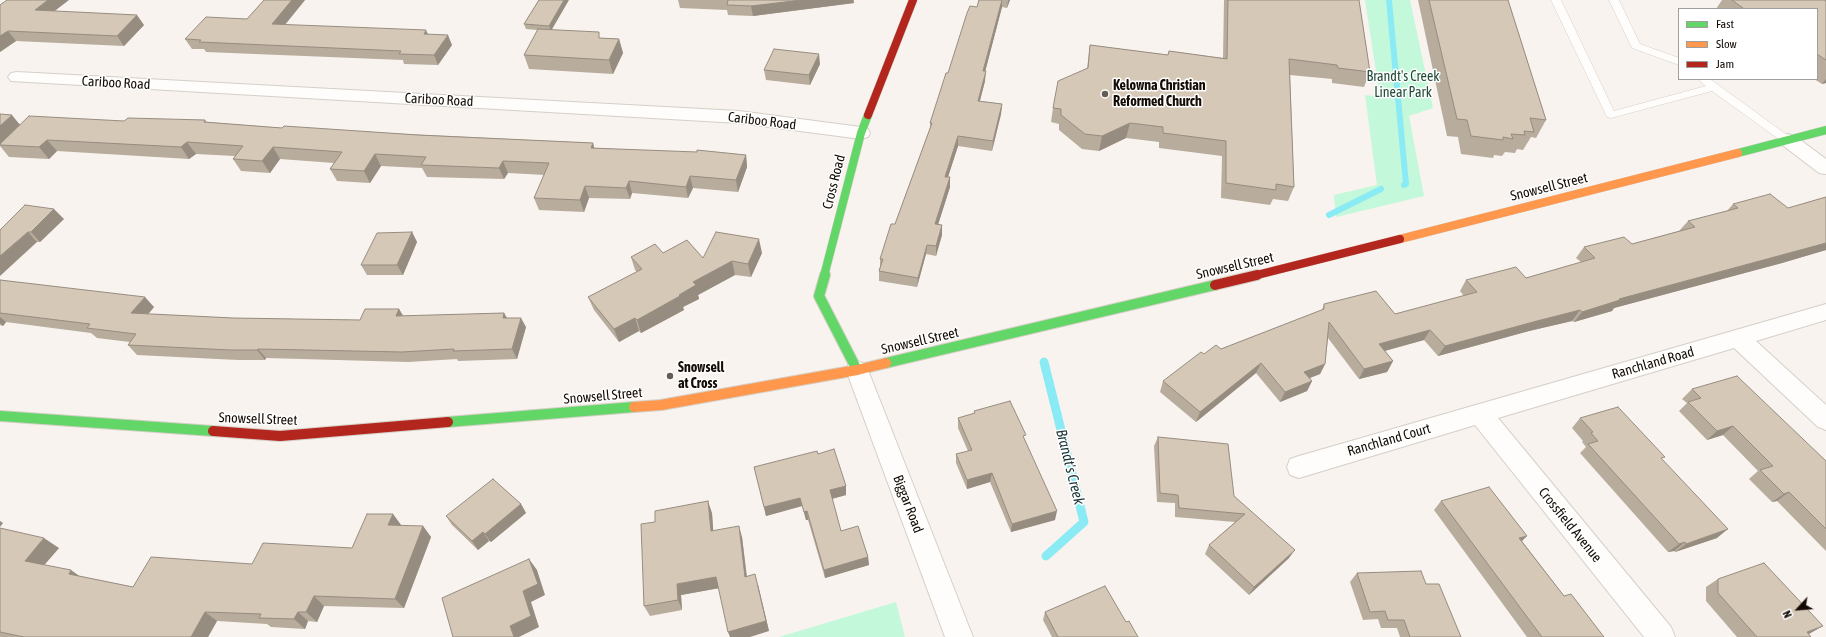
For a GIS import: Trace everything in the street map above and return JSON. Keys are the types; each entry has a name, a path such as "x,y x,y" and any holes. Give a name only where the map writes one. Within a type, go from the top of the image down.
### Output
{"street":[{"name":"Cross Road","path":"857,370 819,296 861,134 913,0"},
{"name":"Cariboo Road","path":"17,77 739,117 861,134"},
{"name":"Snowsell Street","path":"0,416 280,436 661,405 857,370 1297,266 1826,130"},
{"path":"1788,140 1826,168"},
{"name":"Ranchland Road","path":"1480,414 1826,312"},
{"path":"1738,338 1826,420"},
{"name":"Biggar Road","path":"857,370 959,637"},
{"name":"Ranchland Court","path":"1299,467 1480,414"},
{"name":"Crossfield Avenue","path":"1480,414 1661,637"}],"lane":[{"path":"1556,0 1610,115 1714,87"},
{"path":"1614,0 1636,46 1678,62"},
{"path":"1704,80 1788,140"}],"green space":[{"name":"Brandt's Creek Linear Park","path":"1365,0 1410,0 1433,108 1409,116 1424,196 1336,217 1334,195 1377,185 1365,95 1380,97"},
{"path":"896,602 905,637 779,637"}],"building":[{"path":"7,0 48,0 35,10 137,15 117,36 8,31 0,36 0,5"},
{"path":"264,0 292,0 272,24 426,30 424,34 448,35 434,55 399,54 401,51 199,42 201,40 185,39 206,17 247,19"},
{"path":"539,0 564,0 549,26 524,24"},
{"path":"728,0 802,0 751,6 727,5"},
{"path":"979,0 1002,0 983,71 986,71 978,101 1002,104 993,141 958,136 945,177 950,177 935,224 942,225 936,246 927,245 918,278 879,271 883,259 880,259 891,224 895,224 932,123 930,123 967,13 970,6 977,7"},
{"path":"1228,0 1359,0 1370,72 1338,68 1337,65 1289,59 1294,187 1276,184 1276,190 1226,183 1226,141 1163,133 1163,127 1130,123 1102,136 1085,134 1061,115 1061,109 1053,108 1058,81 1088,68 1090,45 1168,55 1169,51 1227,59"},
{"path":"1429,0 1508,0 1546,120 1530,118 1534,132 1524,131 1525,135 1511,134 1513,139 1503,137 1503,140 1471,136 1467,120 1457,119"},
{"path":"1732,0 1826,1 1826,60 1818,55 1818,8 1743,8"},
{"path":"538,29 599,32 599,38 619,39 609,60 524,55"},
{"path":"774,49 819,54 809,75 764,70"},
{"path":"0,114 12,115 0,126"},
{"path":"29,116 124,121 128,118 205,120 204,122 282,128 284,126 418,135 593,143 591,148 697,152 697,150 746,155 736,180 690,176 686,187 629,181 626,188 585,186 580,200 534,198 549,163 503,161 499,168 421,165 426,157 375,154 364,171 330,169 342,152 273,147 262,161 233,159 243,146 187,142 181,147 47,140 39,147 0,145"},
{"path":"1770,194 1788,208 1826,197 1826,243 1619,299 1620,300 1582,312 1580,310 1445,346 1430,330 1379,344 1393,361 1364,369 1329,322 1325,364 1304,372 1312,381 1285,392 1261,363 1200,412 1163,381 1201,352 1204,354 1216,345 1221,349 1324,309 1324,304 1376,291 1395,314 1477,292 1466,280 1516,267 1526,278 1595,258 1584,247 1624,237 1632,244 1695,227 1688,221 1738,208 1733,204"},
{"path":"25,205 54,209 31,232 28,232 0,256 0,230"},
{"path":"412,232 397,265 361,265 377,233"},
{"path":"716,232 759,239 748,264 732,261 693,282 696,285 679,295 680,296 637,320 635,318 614,329 588,297 642,269 631,257 655,244 663,253 687,240 703,258"},
{"path":"0,280 145,297 131,313 233,318 360,320 365,309 399,309 396,316 504,313 503,318 521,318 512,349 453,351 454,349 402,352 258,349 230,350 128,345 136,334 87,328 90,324 0,313"},
{"path":"1737,376 1826,461 1826,529 1789,492 1784,494 1760,470 1773,466 1733,426 1717,431 1688,402 1701,398 1692,389"},
{"path":"1010,401 1026,435 1023,436 1057,511 1012,524 992,473 967,480 956,454 972,450 958,418 975,413 974,411"},
{"path":"1618,407 1665,457 1661,458 1728,529 1686,544 1685,542 1679,544 1588,444 1598,441 1591,433 1593,432 1580,418"},
{"path":"1158,437 1228,444 1234,496 1295,550 1254,587 1209,545 1245,514 1179,508 1178,495 1160,493"},
{"path":"834,449 846,486 830,490 841,531 858,526 868,557 824,570 807,511 804,512 800,498 764,507 754,467 817,451 818,454"},
{"path":"493,479 521,504 485,534 483,532 472,541 446,516"},
{"path":"1489,487 1527,536 1519,538 1564,596 1571,594 1604,637 1542,637 1441,501"},
{"path":"708,501 711,531 739,526 745,577 755,574 766,621 728,632 716,577 677,584 678,600 644,606 641,524 655,522 655,511"},
{"path":"367,514 393,514 388,525 423,526 395,599 314,596 306,612 298,612 294,619 259,618 261,614 205,612 191,637 24,637 0,632 0,528 44,538 25,561 71,570 69,574 133,587 151,557 252,564 263,543 352,548"},
{"path":"529,559 538,584 523,591 531,616 510,626 514,637 453,637 442,598"},
{"path":"1764,563 1823,626 1807,632 1811,637 1757,637 1718,593 1718,579"},
{"path":"1421,571 1426,584 1439,584 1461,637 1410,637 1404,620 1388,620 1385,611 1370,612 1357,573"},
{"path":"1105,586 1126,622 1129,621 1138,637 1058,637 1045,612"}],"waterway":[{"name":"Brandt's Creek","path":"1389,0 1406,184 1404,185"},
{"name":"Brandt's Creek","path":"1329,215 1381,189"},
{"name":"Brandt's Creek","path":"1044,362 1084,522 1046,556"}],"traffic: fast":[{"path":"857,370 819,296 861,133 868,115"},
{"path":"1738,153 1826,130"},
{"path":"886,363 1215,285"},
{"path":"448,422 634,407"},
{"path":"0,416 213,431"}],"traffic: slow":[{"path":"1400,239 1738,153"},
{"path":"634,407 661,405 857,370 886,363"}],"traffic: jam":[{"path":"868,115 913,0"},
{"path":"1215,285 1400,239"},
{"path":"213,431 280,436 448,422"}],"place":[{"name":"Kelowna Christian Reformed Church","path":"1105,94"},
{"name":"Snowsell at Cross","path":"670,376"}]}
